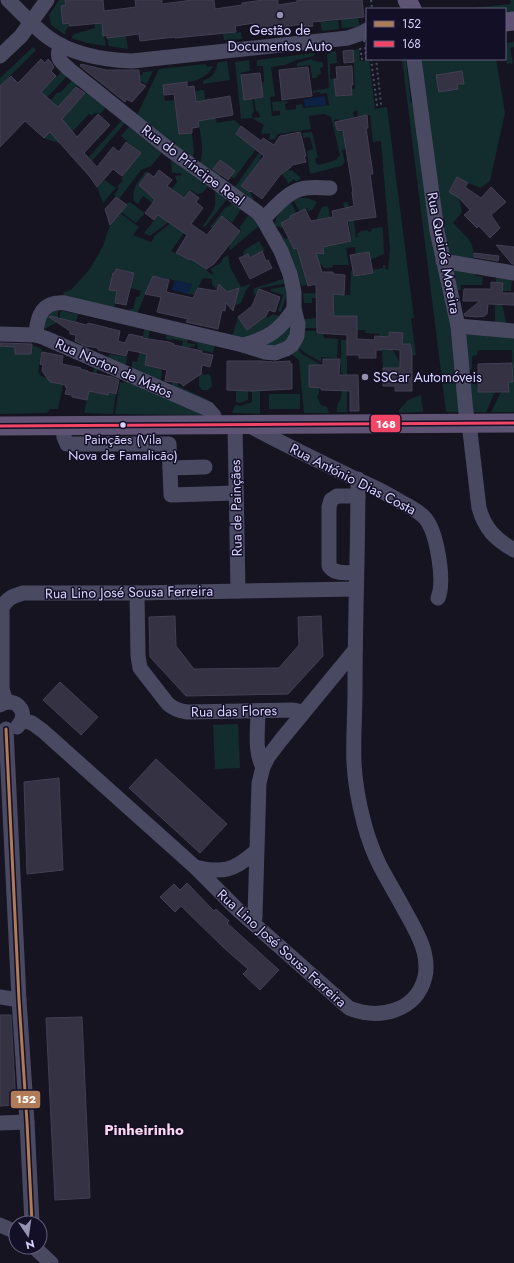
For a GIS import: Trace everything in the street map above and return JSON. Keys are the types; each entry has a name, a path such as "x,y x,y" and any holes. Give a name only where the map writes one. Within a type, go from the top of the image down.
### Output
{"main road":[{"path":"0,426 65,435 215,425 514,423"}],"street":[{"path":"8,0 50,38 61,45 74,51 113,60 132,61 348,38 356,36 366,31"},
{"path":"0,56 21,36 47,0"},
{"name":"Rua do Príncipe Real","path":"36,335 37,322 40,313 51,304 57,302 243,345 269,353 280,352 292,345 298,336 294,309 294,292 289,270 264,219 248,205 170,150 70,70 58,57 58,51 61,45"},
{"name":"Rua Queirós Moreira","path":"414,60 437,231 458,326 466,413 465,423 472,448 479,508 482,520 490,531 501,543 514,550"},
{"path":"264,219 290,194 301,189 313,187 330,188"},
{"path":"443,261 514,273"},
{"path":"243,345 256,342 271,335 294,309"},
{"path":"458,326 514,331"},
{"name":"Rua Norton de Matos","path":"0,334 36,335 45,338 208,409 214,416 215,425"},
{"name":"Rua António Dias Costa","path":"242,425 380,490 425,518 430,526 437,554 441,586 438,598"},
{"name":"Rua de Painçães","path":"238,591 236,493 242,425"},
{"path":"65,435 169,444 171,496 236,493"},
{"path":"170,468 205,467"},
{"name":"Rua Lino José Sousa Ferreira","path":"356,589 136,593 23,593 6,600 2,608 2,689 3,703 10,702 18,705 22,712 22,720 32,723 43,731 195,867 237,909 339,1000 349,1008 359,1012 372,1014 384,1013 406,1005 417,995 422,986 426,967 422,944 379,864 371,844 360,802 354,764 358,480"},
{"path":"356,573 333,571 329,566 329,507 330,500 337,496 358,496"},
{"name":"Rua das Flores","path":"136,593 138,656 140,668 168,704 173,708 187,712 292,710 303,712"},
{"path":"254,924 259,783 263,767 268,757 303,712 355,650"},
{"path":"258,711 258,751 263,767"},
{"path":"22,720 20,724 14,728 3,728 32,1215"},
{"path":"195,867 210,871 220,871 240,864 256,851"},
{"path":"0,997 19,1000"},
{"path":"0,1123 27,1122"},
{"path":"42,1255 51,1263"}],"path":[{"path":"366,39 364,40 366,56"},
{"path":"360,49 362,59 366,59"},
{"path":"371,60 376,105 381,104 376,60"}],"green space":[{"path":"59,0 65,0 66,5 61,6 63,24 69,23 70,26 66,30 65,35 51,25 49,15"},
{"path":"510,0 514,0 514,12 506,13 506,8 474,8 511,4"},
{"path":"94,12 101,20 106,46 87,43 71,38 74,34 95,28"},
{"path":"358,17 360,27 342,28 341,18"},
{"path":"326,20 326,22 338,20 339,29 322,31 320,21"},
{"path":"241,32 242,39 224,40 223,34"},
{"path":"126,35 128,49 109,46 107,38"},
{"path":"514,42 514,47 510,48 513,63 507,64 506,43"},
{"path":"33,47 36,50 4,82 0,89 0,78"},
{"path":"359,49 360,61 369,60 375,109 387,107 414,318 411,318 416,355 412,355 410,344 402,344 403,333 389,332 388,340 380,337 379,334 366,333 365,330 357,330 357,316 343,316 335,320 334,301 324,301 319,298 312,298 312,303 304,303 303,293 350,295 351,271 353,270 354,276 373,273 372,270 383,268 383,265 385,265 386,270 388,269 390,250 381,141 373,142 370,115 358,117 357,110 353,112 354,117 339,121 338,119 334,120 337,130 340,130 340,132 367,128 368,142 346,145 346,149 342,150 345,162 341,166 310,174 307,151 313,149 310,137 303,138 302,133 312,132 318,157 315,159 316,163 319,165 336,160 340,155 331,117 324,114 309,116 311,129 278,134 275,139 271,140 269,139 270,133 263,134 261,132 264,125 252,118 260,117 259,113 256,111 254,99 263,97 261,83 264,82 263,66 257,66 257,60 314,53 314,56 296,60 285,65 271,67 275,96 270,97 272,116 280,115 280,111 273,111 272,102 287,101 288,103 285,104 286,110 296,109 296,105 302,104 303,108 329,105 327,93 313,93 313,91 329,88 327,54 330,52 336,51 337,63 330,64 330,79 334,79 336,96 352,95 352,89 355,89 353,50"},
{"path":"312,59 313,61 323,62 323,67 320,68 321,74 318,75 317,78 312,78 310,65 297,67 297,63"},
{"path":"249,60 250,71 241,73 243,93 252,99 254,112 252,114 252,118 241,119 235,62"},
{"path":"402,60 406,60 411,103 415,103 449,310 460,412 446,412"},
{"path":"419,60 496,60 505,113 490,181 481,188 457,177 449,192 459,198 462,212 453,223 466,236 472,245 474,256 473,263 445,257"},
{"path":"227,61 230,80 203,84 203,81 215,72 217,63"},
{"path":"205,64 208,67 213,66 209,72 198,79 191,82 163,85 165,101 174,100 179,134 192,133 194,152 192,161 136,117 159,69"},
{"path":"62,70 68,75 41,104 39,83 45,88 56,76 58,76"},
{"path":"153,71 147,84 140,81 140,75 142,75 143,72"},
{"path":"73,79 78,84 59,108 51,100"},
{"path":"204,90 205,99 211,98 212,105 208,106 210,119 215,118 217,123 234,120 241,126 236,134 256,149 234,179 220,160 213,169 221,175 218,177 199,165 202,155 202,145 194,91"},
{"path":"87,91 106,107 100,114 95,113 92,116 89,114 61,144 44,138"},
{"path":"122,120 125,123 92,161 89,157"},
{"path":"129,127 162,153 151,166 141,170 119,199 114,195 119,188 117,187 122,181 122,176 140,153 121,136"},
{"path":"261,150 263,153 260,157 260,161 242,186 250,192 254,199 251,200 247,195 235,187"},
{"path":"278,157 290,171 293,171 301,178 296,182 294,179 288,184 286,179 281,174"},
{"path":"171,159 208,186 201,194 191,190 170,221 150,236 144,233 162,211 158,208 177,182 175,176 182,175 181,173 172,173"},
{"path":"145,172 148,173 139,185 155,200 156,206 143,196 138,204 134,201 134,189"},
{"path":"104,179 116,188 103,203 97,187"},
{"path":"216,191 227,199 205,227 203,226 215,205"},
{"path":"298,198 308,198 317,202 313,209 308,212 307,208 300,212 293,200"},
{"path":"130,202 145,213 136,223 121,212 127,205 126,204"},
{"path":"291,202 296,213 291,218 281,223 283,227 275,227 276,219 282,210"},
{"path":"348,202 349,209 353,214 356,237 358,237 357,234 361,231 368,230 368,232 372,231 371,229 382,227 384,254 370,260 369,252 356,254 355,247 346,248 349,265 333,265 332,268 324,268 314,259 301,262 307,285 301,286 277,229 285,239 288,238 294,249 302,246 316,253 324,253 317,218 322,207 328,206 330,217 321,219 327,246 352,241 346,207 344,207 343,203"},
{"path":"232,203 241,209 232,223 223,216 215,225 214,229 210,227 225,208"},
{"path":"120,213 139,227 133,235 151,242 154,238 153,237 171,223 184,233 171,251 190,260 198,251 203,267 212,275 214,273 210,269 220,264 223,258 228,255 230,267 241,287 251,284 246,290 241,303 234,306 238,288 227,292 219,284 217,290 212,284 212,279 203,278 194,295 188,294 192,284 153,276 137,314 129,312 130,309 133,309 136,297 139,297 141,291 130,288 134,273 116,269 110,290 117,291 114,309 62,297 64,292 71,290 90,269 103,246 110,225"},
{"path":"248,216 250,216 259,226 229,251 230,244 241,230 239,228"},
{"path":"259,241 265,251 250,258 248,254 244,256 243,253 246,249"},
{"path":"454,268 475,271 476,276 483,277 482,285 461,285 461,290 456,290 452,271"},
{"path":"496,275 512,279 511,291 502,291 503,283 496,283"},
{"path":"286,278 287,283 261,288 256,295 254,294 253,290 255,288"},
{"path":"288,286 281,312 278,311 283,295 271,291 271,289"},
{"path":"495,304 502,304 507,326 495,325"},
{"path":"58,309 58,319 56,323 45,329 44,324 47,316 51,312"},
{"path":"63,311 78,314 76,322 70,330 64,327 67,322 60,318 60,312"},
{"path":"273,314 279,316 274,324 249,337 232,337 238,317 247,330 266,316 268,318"},
{"path":"316,318 317,328 305,328 305,319"},
{"path":"286,326 291,326 293,329 286,342 268,349 265,344"},
{"path":"145,328 150,329 145,365 161,369 162,375 160,384 132,369 132,361 137,362"},
{"path":"305,331 316,331 316,334 323,334 324,338 338,339 337,358 321,357 321,362 301,350 299,348"},
{"path":"469,333 514,337 514,412 491,412 501,392 508,392 508,382 513,382 512,350 478,350 477,355 472,356 472,369 468,371 466,335"},
{"path":"164,334 188,338 187,343 195,344 195,346 190,347 178,386 209,400 210,407 171,389 183,341 166,339 167,335"},
{"path":"193,339 215,345 213,353 198,349 197,343 193,342"},
{"path":"341,340 347,340 347,412 337,412 341,399 343,373 341,373 341,354 345,354 341,353"},
{"path":"32,345 42,349 38,372 41,376 47,378 50,382 58,384 64,381 58,409 50,409 47,413 0,414 0,346 15,347 15,354 27,354 27,350 32,350"},
{"path":"298,349 302,354 320,364 309,365 309,387 319,388 317,397 321,405 327,407 329,413 304,413 299,360 291,354"},
{"path":"382,349 393,350 400,363 400,368 383,368"},
{"path":"109,354 127,357 126,365 108,361"},
{"path":"95,365 98,366 93,392 108,395 109,392 116,394 113,414 84,413"},
{"path":"201,372 204,375 209,374 211,377 212,386 208,390 202,390 199,386 199,375 201,375"},
{"path":"125,377 207,415 115,414 120,382 123,383"},
{"path":"472,378 472,384 476,384 478,392 495,392 486,412 472,411 469,379"},
{"path":"236,391 248,391 248,400 240,403 236,402"},
{"path":"252,391 260,391 260,414 232,413 235,405 241,406 252,402"},
{"path":"269,394 300,394 300,409 269,409"},
{"path":"421,395 423,412 399,413 399,410 408,400"},
{"path":"238,724 240,768 215,769 213,725"}],"water":[{"path":"325,96 326,105 305,107 304,99"},
{"path":"175,280 192,284 188,294 172,290"}],"building":[{"path":"65,0 103,0 104,11 136,7 135,0 162,0 162,4 193,0 214,0 215,9 263,0 278,0 278,5 297,2 297,0 362,0 364,17 312,22 313,26 305,27 303,24 255,31 254,23 235,26 236,32 140,41 139,34 107,38 107,35 103,36 102,23 70,26 69,23 63,24 61,6 66,5"},
{"path":"353,50 354,62 344,63 343,51"},
{"path":"41,59 45,63 48,59 51,62 54,67 51,71 56,76 41,92 58,107 76,87 85,93 62,119 77,137 98,114 110,125 84,153 97,167 113,147 119,152 126,142 141,153 122,176 113,169 97,187 50,132 44,138 25,121 0,147 0,86 11,76 18,83"},
{"path":"81,64 106,70 139,70 140,83 146,86 132,102 126,99 125,102 80,66"},
{"path":"352,66 352,95 336,96 334,79 337,79 336,67"},
{"path":"308,67 312,96 282,100 279,70"},
{"path":"462,71 464,84 457,84 458,89 439,92 436,75"},
{"path":"260,73 263,97 244,100 241,75"},
{"path":"187,82 187,87 194,86 196,102 230,96 233,115 198,121 199,127 192,128 192,133 179,134 174,94 164,95 163,85"},
{"path":"367,115 368,128 366,128 373,174 370,174 376,217 347,221 351,241 323,247 324,254 316,253 322,272 333,272 333,274 345,275 344,295 333,294 334,316 357,316 357,339 374,340 375,336 389,337 389,332 403,333 402,344 410,344 412,353 412,391 395,391 395,386 383,386 383,368 400,368 400,350 376,350 376,358 359,358 359,355 347,355 347,335 317,333 316,284 308,286 297,248 294,249 281,223 291,218 290,216 305,209 311,221 333,217 332,211 354,206 343,131 337,130 335,122"},
{"path":"241,126 261,141 263,138 274,145 280,136 300,132 306,162 292,165 281,174 262,199 241,186 264,156 236,134"},
{"path":"220,160 235,171 228,180 213,169"},
{"path":"159,170 172,180 167,186 184,198 190,191 199,198 196,202 203,208 191,224 207,235 222,216 240,231 214,264 206,269 191,259 190,260 176,253 187,235 158,215 154,220 145,213 155,200 139,185 148,173 154,177"},
{"path":"457,177 468,183 465,187 481,198 491,187 506,202 491,215 500,228 490,238 479,226 477,228 464,215 470,210 459,198 449,192"},
{"path":"116,197 127,205 110,225 105,209"},
{"path":"496,245 514,247 514,264 512,264"},
{"path":"262,251 266,261 268,260 272,268 250,279 239,258 248,254 250,258"},
{"path":"369,252 373,273 354,276 350,255"},
{"path":"474,253 499,256 498,261 474,257"},
{"path":"116,269 134,273 126,305 115,303 117,291 109,290 113,273 115,273"},
{"path":"153,276 169,280 166,292 193,298 198,288 217,291 219,284 227,292 239,288 233,311 226,303 225,311 222,310 218,329 186,322 188,319 157,312 161,297 145,294"},
{"path":"491,282 503,283 502,293 514,293 514,305 488,304 487,314 485,316 465,316 464,314 480,301 463,301 464,289 491,289"},
{"path":"259,289 280,297 275,312 269,310 266,316 247,330 238,317 252,306"},
{"path":"49,317 87,325 88,323 120,331 118,341 125,343 129,334 143,337 142,338 169,342 174,345 202,351 202,353 213,355 210,367 202,365 201,374 183,386 181,383 165,381 167,370 145,365 147,354 128,350 126,356 85,346 75,341 76,335 70,334 70,331"},
{"path":"0,343 32,344 31,354 15,354 15,347 0,346"},
{"path":"42,352 63,356 62,364 81,368 80,369 88,372 119,380 116,394 109,392 108,395 89,391 87,400 65,394 67,387 65,387 66,385 50,382 42,371 43,365 40,364"},
{"path":"323,359 340,359 339,375 358,375 359,411 350,411 350,391 321,390 321,388 309,387 309,365 323,365"},
{"path":"227,361 290,361 290,364 292,364 292,389 252,391 227,390"},
{"path":"512,363 513,382 508,382 509,392 478,392 478,364"},
{"path":"175,616 176,646 194,669 279,668 299,645 298,617 321,616 323,656 288,694 186,696 150,657 149,617"},
{"path":"60,682 98,717 81,735 43,700"},
{"path":"156,759 227,824 200,853 129,788"},
{"path":"59,778 63,870 27,874 24,782"},
{"path":"187,883 214,911 216,909 229,921 227,923 279,970 260,990 243,974 248,969 181,906 175,912 160,897 174,884 180,890"},
{"path":"0,1015 11,1015 16,1105 0,1106"},
{"path":"82,1017 90,1198 55,1200 46,1018"}],"transit line":[{"name":"168","path":"0,426 514,423"},
{"name":"152","path":"6,729 19,1000 32,1215"}],"place":[{"name":"Gestão de Documentos Auto","path":"280,15"},
{"name":"SSCar Automóveis","path":"365,377"},
{"name":"Painçães (Vila Nova de Famalicão)","path":"123,425"}],"district":[{"name":"Pinheirinho","path":"144,1130"}]}
